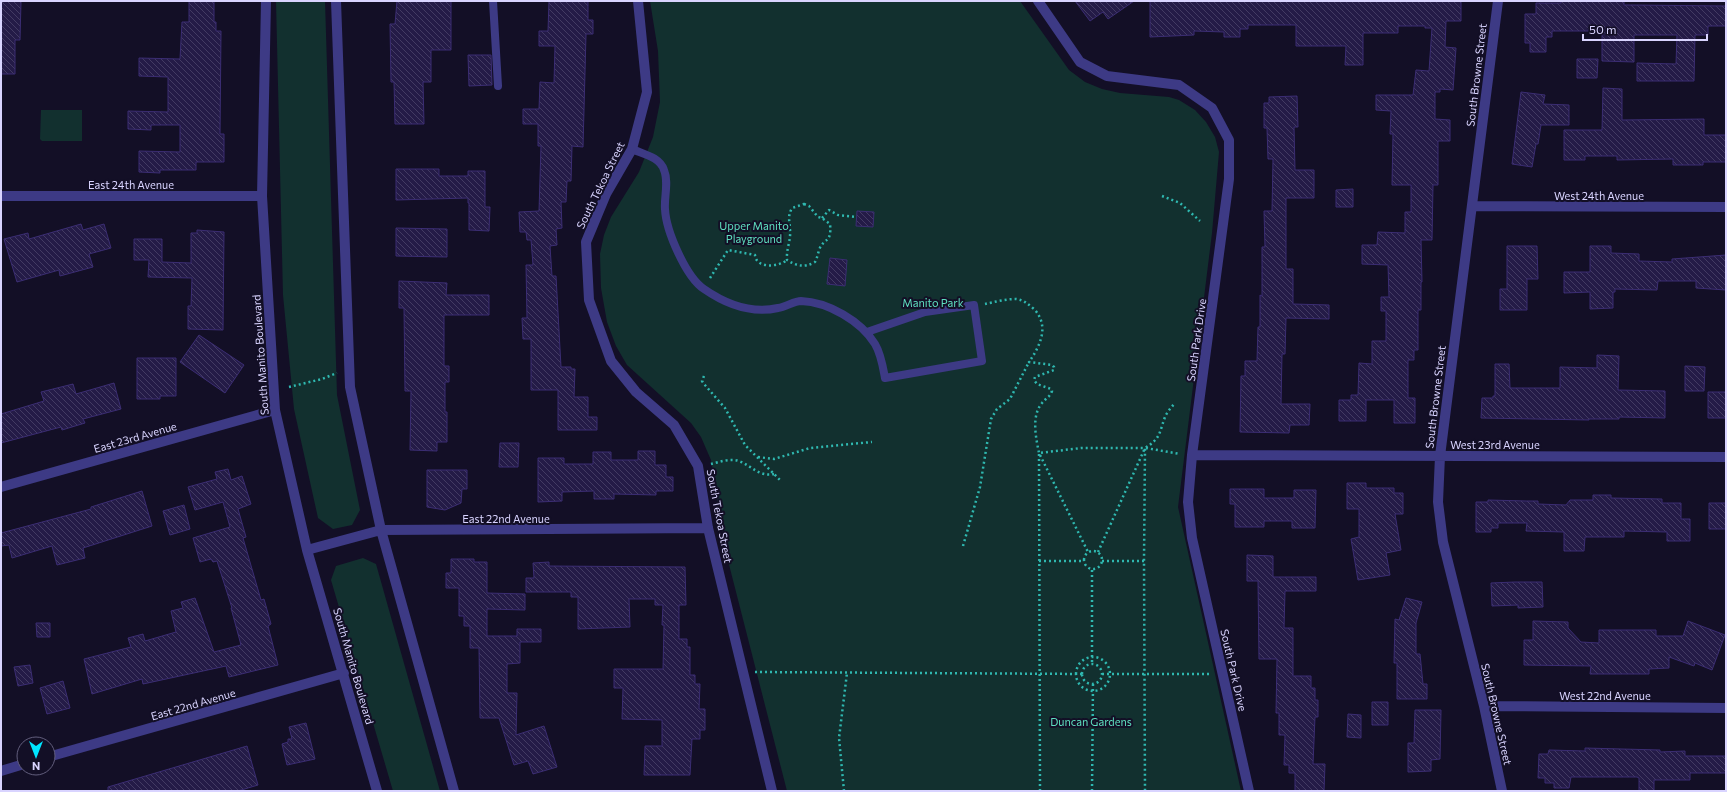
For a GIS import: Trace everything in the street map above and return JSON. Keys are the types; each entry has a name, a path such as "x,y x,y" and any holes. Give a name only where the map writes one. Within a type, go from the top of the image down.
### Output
{"street":[{"name":"South Manito Boulevard","path":"266,1 262,196 275,410 307,550 344,673 377,791"},
{"path":"336,1 350,388 381,530 454,791"},
{"name":"South Tekoa Street","path":"638,1 647,92 632,149 606,194 586,242 589,300 611,361 636,392 674,425 698,466 708,528 772,791"},
{"name":"South Park Drive","path":"1038,1 1080,62 1107,76 1179,85 1212,108 1229,140 1229,179 1192,455 1188,502 1192,538 1249,791"},
{"name":"South Browne Street","path":"1498,1 1440,456 1438,502 1443,542 1484,706 1502,791"},
{"name":"East 24th Avenue","path":"1,196 262,196"},
{"name":"West 24th Avenue","path":"1472,206 1726,207"},
{"name":"East 23rd Avenue","path":"1,487 275,410"},
{"name":"West 23rd Avenue","path":"1192,455 1726,457"},
{"name":"East 22nd Avenue","path":"307,550 381,530 708,528"},
{"name":"East 22nd Avenue","path":"56,755 344,673"},
{"name":"West 22nd Avenue","path":"1484,706 1726,708"},
{"path":"1,771 16,766"}],"lane":[{"path":"493,1 498,86"},
{"path":"632,149 653,157 664,169 666,182 665,209 668,230 685,266 703,288 733,306 752,310 771,310 785,307 799,301 815,302 829,307 866,332 876,345 885,378 982,361 974,305 925,312 866,332"}],"path":[{"path":"1162,196 1180,203 1200,221"},
{"path":"804,204 809,206 818,217 830,224 829,240 819,250 815,262 810,265 797,266 787,260 786,253 791,231 788,221 792,208 804,204"},
{"path":"822,218 829,210 838,216 856,217"},
{"path":"703,288 728,250 755,255 755,260 758,263 775,266 782,264 787,260"},
{"path":"963,546 980,487 991,419 997,409 1010,399 1040,344 1043,325 1032,307 1026,302 1015,299 974,305"},
{"path":"1029,362 1052,365 1054,367 1054,370 1035,377 1034,380 1037,384 1052,391 1050,396 1042,403 1038,410 1035,435 1039,453 1040,791"},
{"path":"289,387 322,379 339,372"},
{"path":"704,376 702,381 725,408 745,445 781,481"},
{"path":"1102,561 1098,552 1145,448 1156,442 1160,436 1166,415 1174,404"},
{"path":"757,457 774,459 810,448 872,442"},
{"path":"1039,453 1081,448 1145,448 1192,455"},
{"path":"1145,448 1145,791"},
{"path":"1039,453 1088,552"},
{"path":"698,466 728,460 739,461 766,475 774,474"},
{"path":"1088,552 1098,552"},
{"path":"1083,561 1088,552"},
{"path":"1039,561 1083,561"},
{"path":"1083,561 1085,566 1092,570 1098,568 1102,561"},
{"path":"1102,561 1144,561"},
{"path":"1092,570 1092,664"},
{"path":"1092,657 1098,658 1106,664 1110,674 1103,688 1092,691 1082,688 1078,684 1075,674 1079,664 1083,660 1092,657"},
{"path":"1092,664 1098,666 1102,674 1098,681 1093,683 1085,680 1083,674 1084,668 1092,664"},
{"path":"743,672 1083,674"},
{"path":"844,791 839,738 847,673"},
{"path":"1102,674 1223,674"},
{"path":"1092,791 1093,683"}],"green space":[{"path":"276,1 325,1 337,395 360,510 352,525 333,529 318,518 294,409 283,295"},
{"name":"Manito Park","path":"650,1 1020,1 1069,70 1085,82 1102,89 1120,93 1169,97 1179,100 1195,110 1206,122 1215,137 1219,152 1212,233 1178,507 1241,791 787,791 724,545 711,460 701,437 691,423 627,365 616,346 607,322 601,288 600,254 604,235 611,217 639,172 653,137 660,102 658,51"},
{"path":"41,110 82,110 82,141 42,141 40,139"},
{"path":"363,558 376,564 440,791 393,791 331,580 336,566"}],"building":[{"path":"1,1 21,1 20,40 15,40 15,74 1,74"},
{"path":"189,1 214,1 214,22 216,22 216,31 221,31 220,134 224,134 224,162 196,162 196,170 160,170 160,173 139,172 139,151 180,152 180,125 151,125 151,130 128,129 128,111 168,112 168,77 139,76 139,58 180,59 182,22 189,22"},
{"path":"397,1 451,1 451,50 431,50 431,82 423,82 424,124 395,124 394,82 391,82 390,24 395,24"},
{"path":"549,1 588,1 588,20 593,20 593,34 586,34 583,147 572,146 571,181 567,181 566,202 561,202 562,228 556,229 557,245 550,246 552,276 556,276 561,367 571,367 571,369 575,369 574,397 588,397 588,417 597,417 597,430 558,430 558,390 531,390 531,339 523,339 522,318 527,318 526,265 533,265 531,240 527,240 526,232 520,232 519,212 539,211 541,146 538,146 538,124 523,124 523,109 539,109 540,82 554,83 555,46 539,46 539,31 548,31"},
{"path":"1075,1 1134,1 1108,19 1103,12 1090,21"},
{"path":"1150,1 1461,1 1461,21 1446,21 1445,47 1456,48 1453,90 1440,89 1440,92 1435,92 1435,119 1450,120 1450,141 1438,141 1438,185 1433,185 1432,240 1421,240 1422,282 1421,310 1418,310 1418,350 1414,350 1414,360 1408,360 1408,398 1415,398 1415,423 1394,423 1394,400 1366,400 1366,421 1339,421 1339,400 1351,400 1351,395 1358,395 1359,363 1372,364 1372,341 1386,341 1386,311 1381,311 1381,297 1389,297 1388,265 1362,264 1362,245 1377,245 1378,232 1405,233 1405,212 1411,212 1411,185 1392,185 1393,134 1390,134 1391,111 1376,110 1376,95 1413,95 1416,70 1429,71 1432,28 1425,28 1425,26 1398,26 1398,33 1363,33 1363,65 1345,65 1346,46 1296,46 1296,25 1248,25 1248,29 1240,29 1240,37 1224,37 1224,32 1194,31 1194,35 1150,37"},
{"path":"1561,1 1624,1 1624,5 1726,6 1726,26 1708,26 1708,35 1695,35 1694,81 1637,81 1637,63 1676,64 1677,35 1634,35 1634,62 1602,61 1602,31 1552,31 1552,37 1546,37 1546,52 1530,52 1530,43 1525,43 1525,14 1536,14 1536,3 1561,3"},
{"path":"468,55 491,55 492,85 469,86"},
{"path":"1577,59 1598,59 1597,78 1577,78"},
{"path":"1603,88 1622,89 1622,120 1704,119 1704,135 1726,135 1726,162 1703,162 1703,165 1673,165 1673,159 1617,160 1617,156 1585,156 1585,160 1564,160 1564,130 1602,130"},
{"path":"1521,92 1545,95 1543,104 1569,105 1569,125 1541,125 1532,167 1512,164"},
{"path":"1297,96 1298,127 1294,127 1295,170 1314,170 1314,198 1286,198 1286,269 1293,269 1293,304 1329,305 1329,319 1286,318 1285,354 1282,354 1281,404 1310,404 1309,425 1290,425 1289,433 1240,432 1241,376 1245,376 1245,361 1257,361 1258,327 1260,327 1260,295 1262,296 1262,247 1265,247 1264,211 1272,211 1273,159 1268,159 1267,128 1264,128 1264,103 1269,103 1269,97"},
{"path":"396,169 439,169 439,176 468,176 468,171 485,171 485,207 490,207 489,231 469,230 468,198 396,200"},
{"path":"1353,189 1353,207 1336,207 1336,190"},
{"path":"857,211 874,212 873,227 856,226"},
{"path":"81,224 83,230 104,224 111,248 89,254 93,267 60,276 59,270 17,282 4,239 28,233 29,239"},
{"path":"396,228 447,229 447,257 396,256"},
{"path":"197,230 224,232 223,330 188,329 188,306 191,306 192,278 148,277 149,260 134,260 134,239 162,239 162,262 191,263 191,233 197,233"},
{"path":"1507,246 1537,246 1538,279 1527,279 1527,310 1500,310 1500,289 1507,289"},
{"path":"1590,246 1611,246 1611,253 1639,254 1639,261 1672,262 1672,259 1726,255 1726,290 1696,288 1696,281 1658,281 1657,290 1615,289 1615,292 1613,292 1613,308 1590,309 1590,292 1564,293 1564,272 1590,272"},
{"path":"830,258 847,260 845,286 827,284"},
{"path":"399,281 447,283 446,295 489,295 489,315 444,315 444,366 449,366 449,382 445,382 447,442 437,442 437,451 410,450 411,391 405,391 404,308 399,308"},
{"path":"199,335 244,365 225,393 180,362"},
{"path":"1597,355 1619,356 1618,390 1665,391 1665,418 1619,417 1619,419 1589,420 1481,418 1482,398 1493,398 1493,396 1495,396 1495,364 1509,364 1510,388 1560,388 1560,367 1597,368"},
{"path":"137,358 176,358 176,396 160,396 160,399 137,399"},
{"path":"1685,366 1705,367 1704,391 1685,391"},
{"path":"114,383 121,409 83,419 85,423 62,430 61,427 1,443 1,414 44,401 41,392 73,384 76,394"},
{"path":"1708,392 1726,392 1726,418 1708,418"},
{"path":"500,443 519,443 518,467 499,467"},
{"path":"638,451 655,451 655,465 666,465 666,477 673,477 673,491 656,491 656,495 614,494 614,499 594,499 594,491 562,492 562,501 538,502 538,458 564,458 564,464 593,464 593,452 611,452 611,460 638,460"},
{"path":"228,469 231,480 242,476 251,504 238,509 246,537 243,538 261,600 264,599 271,624 268,626 278,665 229,677 226,666 143,684 142,679 92,694 84,659 131,647 128,638 143,634 145,641 176,632 171,611 183,608 181,602 195,598 214,652 241,645 232,608 217,561 213,562 211,559 200,562 193,538 230,527 223,502 195,510 188,487 217,479 215,472"},
{"path":"427,470 467,470 467,489 462,489 461,503 445,510 427,507"},
{"path":"1347,483 1366,483 1366,488 1394,488 1394,493 1403,493 1403,514 1395,514 1401,550 1386,553 1390,575 1358,580 1351,539 1359,537 1359,509 1347,509"},
{"path":"1230,489 1264,489 1264,498 1294,498 1294,490 1316,490 1315,528 1292,528 1292,521 1264,521 1264,527 1235,527 1235,504 1230,504"},
{"path":"142,491 152,526 83,548 85,558 57,565 52,546 12,558 9,545 1,546 1,533 91,509 91,507"},
{"path":"1593,495 1611,495 1611,498 1662,499 1662,503 1681,503 1681,519 1690,519 1690,541 1667,541 1667,532 1624,531 1624,537 1585,537 1584,551 1564,551 1564,532 1526,531 1527,523 1498,523 1498,528 1491,528 1491,532 1476,532 1476,502 1488,502 1488,500 1538,501 1538,504 1566,505 1570,500 1593,500"},
{"path":"1709,503 1726,503 1726,529 1709,529"},
{"path":"184,505 190,529 170,535 163,511"},
{"path":"1247,555 1273,556 1273,577 1316,577 1316,591 1285,591 1284,628 1293,628 1293,676 1311,676 1311,688 1315,688 1315,700 1318,700 1318,717 1315,717 1313,764 1325,764 1324,791 1295,791 1295,773 1289,773 1289,765 1284,765 1285,735 1279,735 1279,713 1276,713 1277,659 1259,659 1258,581 1247,581"},
{"path":"451,559 474,559 474,562 487,562 487,593 525,594 525,610 487,609 487,636 517,636 517,629 541,629 541,642 520,642 520,663 507,664 507,693 517,693 516,735 544,726 557,767 533,774 528,761 514,765 499,718 480,718 479,648 470,648 470,626 464,626 464,616 459,616 459,588 446,588 446,573 451,573"},
{"path":"549,562 549,566 685,567 686,605 679,605 679,639 687,639 687,647 690,647 690,675 695,675 695,684 700,684 699,709 705,709 705,730 700,730 700,739 692,739 690,775 644,775 645,746 662,746 662,720 622,719 623,688 614,688 614,669 663,669 663,605 655,605 655,599 629,599 630,627 578,629 578,597 571,597 571,592 526,592 526,578 534,578 533,563"},
{"path":"1542,582 1543,607 1518,608 1518,605 1492,606 1491,583"},
{"path":"1406,598 1422,602 1416,623 1416,654 1420,654 1423,684 1427,684 1427,699 1397,699 1397,663 1394,663 1395,619 1399,620"},
{"path":"1533,621 1568,622 1568,628 1581,642 1599,643 1599,630 1656,630 1656,636 1683,636 1688,621 1725,635 1712,670 1695,663 1694,666 1669,657 1669,668 1649,669 1649,674 1590,674 1591,666 1524,665 1524,640 1533,640"},
{"path":"36,623 50,623 50,637 37,637"},
{"path":"30,665 33,683 18,686 14,667"},
{"path":"63,681 70,708 47,714 40,688"},
{"path":"1372,702 1388,702 1388,725 1372,725"},
{"path":"1415,710 1441,710 1440,759 1431,760 1431,771 1408,772 1408,743 1414,743"},
{"path":"1348,714 1361,715 1361,738 1347,737"},
{"path":"306,723 315,759 287,765 282,744 288,742 288,739 292,739 289,727"},
{"path":"247,746 258,785 238,791 108,791 108,787"},
{"path":"1585,748 1660,750 1660,752 1685,751 1685,756 1726,756 1726,773 1690,773 1690,780 1654,780 1654,791 1639,791 1639,778 1637,777 1571,777 1569,788 1554,788 1554,783 1545,783 1545,778 1538,778 1539,754 1548,754 1549,750 1585,751"}],"park label":[{"name":"Upper Manito Playground","path":"754,231"},
{"name":"Duncan Gardens","path":"1091,721"}]}
